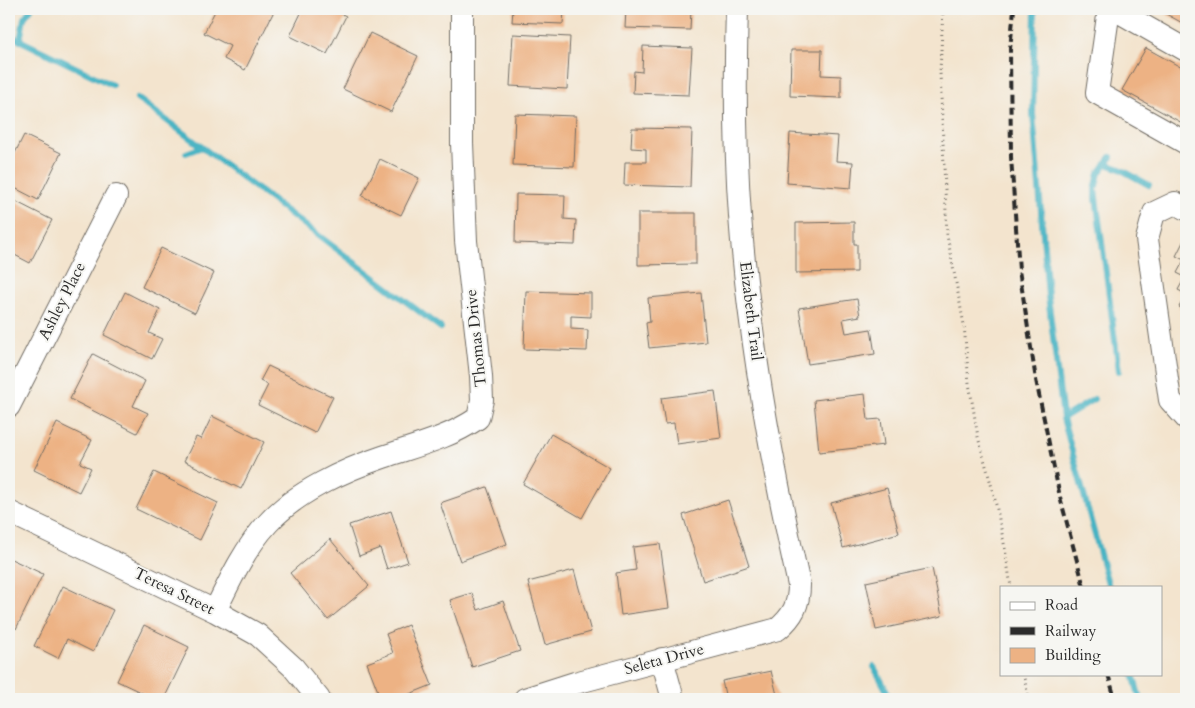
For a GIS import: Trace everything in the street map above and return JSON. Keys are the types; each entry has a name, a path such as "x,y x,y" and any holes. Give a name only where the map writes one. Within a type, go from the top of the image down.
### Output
{"street":[{"name":"Thomas Drive","path":"215,611 247,551 268,523 289,503 314,487 376,459 462,429 478,418 482,400 481,376 465,221 461,76 462,9"},
{"name":"Elizabeth Trail","path":"737,9 737,160 743,244 761,387 780,500 799,586 799,598 796,609"},
{"path":"1110,9 1097,92 1186,143"},
{"path":"1114,9 1186,50"},
{"name":"Ashley Place","path":"9,406 116,196"},
{"path":"1186,210 1175,203 1154,213 1147,239 1170,400 1186,418"},
{"name":"Teresa Street","path":"9,512 215,611 258,635 293,667 319,699"},
{"name":"Seleta Drive","path":"525,699 575,683 778,629 796,609"},
{"path":"662,659 673,699"}],"path":[{"path":"943,9 940,72 947,235 964,325 969,383 978,436 1003,539 1011,586"},
{"path":"1023,676 1029,699"}],"building":[{"path":"216,9 275,9 245,70 224,59 230,46 204,33"},
{"path":"303,9 332,9 346,16 327,54 290,36"},
{"path":"513,9 564,9 563,24 512,22"},
{"path":"626,9 691,9 690,30 625,28"},
{"path":"850,9 850,12 829,10"},
{"path":"1157,9 1186,9 1186,25"},
{"path":"370,33 418,56 391,112 343,89"},
{"path":"513,34 570,37 567,89 510,86"},
{"path":"643,46 692,48 689,95 633,93 634,71 642,72"},
{"path":"1146,48 1186,70 1186,125 1122,90"},
{"path":"791,50 822,50 821,75 841,76 841,98 790,96"},
{"path":"515,114 576,116 574,167 513,165"},
{"path":"632,128 692,129 690,187 624,185 625,162 646,162 646,149 631,148"},
{"path":"790,133 838,136 836,161 853,162 851,188 787,183"},
{"path":"24,135 61,153 38,200 9,185 9,165"},
{"path":"380,159 419,178 401,215 362,196"},
{"path":"516,194 565,195 564,219 576,220 575,245 515,243"},
{"path":"9,198 52,220 30,263 9,252"},
{"path":"638,213 696,213 696,264 638,265"},
{"path":"854,222 854,244 857,244 857,272 796,273 796,223"},
{"path":"1186,236 1186,294 1178,290 1185,277 1177,273 1184,260 1176,256"},
{"path":"161,248 214,273 195,313 142,287"},
{"path":"526,291 591,293 591,317 571,316 571,329 588,330 587,351 524,349"},
{"path":"125,292 160,310 149,333 162,339 152,359 104,335"},
{"path":"701,293 706,342 649,348 646,323 650,322 648,298"},
{"path":"1186,295 1186,311 1179,307"},
{"path":"857,299 860,316 843,319 846,333 871,329 875,354 808,364 799,308"},
{"path":"93,354 145,381 133,406 148,413 137,433 70,399"},
{"path":"268,366 333,397 315,433 258,405 268,385 260,381"},
{"path":"715,391 721,438 677,444 674,423 665,424 661,398"},
{"path":"865,394 868,420 881,419 884,445 819,452 814,400"},
{"path":"212,416 264,442 241,489 184,461 196,437 201,439"},
{"path":"57,423 92,440 80,463 91,468 79,492 34,470"},
{"path":"551,434 610,468 582,518 523,484"},
{"path":"154,472 218,503 200,540 136,509"},
{"path":"487,487 507,544 460,561 440,503"},
{"path":"887,488 899,533 843,548 831,503"},
{"path":"728,500 749,566 703,581 683,515"},
{"path":"391,511 408,562 387,569 380,548 359,556 349,525"},
{"path":"330,539 369,586 328,620 290,573"},
{"path":"660,544 669,608 621,615 616,573 636,570 633,547"},
{"path":"9,558 43,574 16,629 9,625"},
{"path":"932,568 942,616 876,630 866,582"},
{"path":"574,570 591,632 545,645 528,582"},
{"path":"63,586 113,610 93,652 67,639 58,658 34,646"},
{"path":"472,593 478,610 503,601 520,651 472,667 450,600"},
{"path":"144,625 189,647 164,699 155,699 117,681"},
{"path":"408,625 432,685 397,699 381,699 367,663 393,653 386,634"},
{"path":"771,671 778,699 726,699 722,681"}],"waterway":[{"path":"20,41 24,18 31,9"},
{"path":"1035,9 1033,114 1048,296 1063,418"},
{"path":"9,35 112,85"},
{"path":"137,98 441,328"},
{"path":"186,153 202,147"},
{"path":"1111,157 1099,173 1095,190 1119,371"},
{"path":"1106,164 1118,168 1149,185"},
{"path":"1094,399 1063,418 1109,586"},
{"path":"874,667 891,699"},
{"path":"1134,676 1140,699"}],"railway":[{"path":"1014,9 1010,49 1011,157 1019,270 1036,380 1060,497 1084,586"},
{"path":"1109,676 1115,699"}]}
